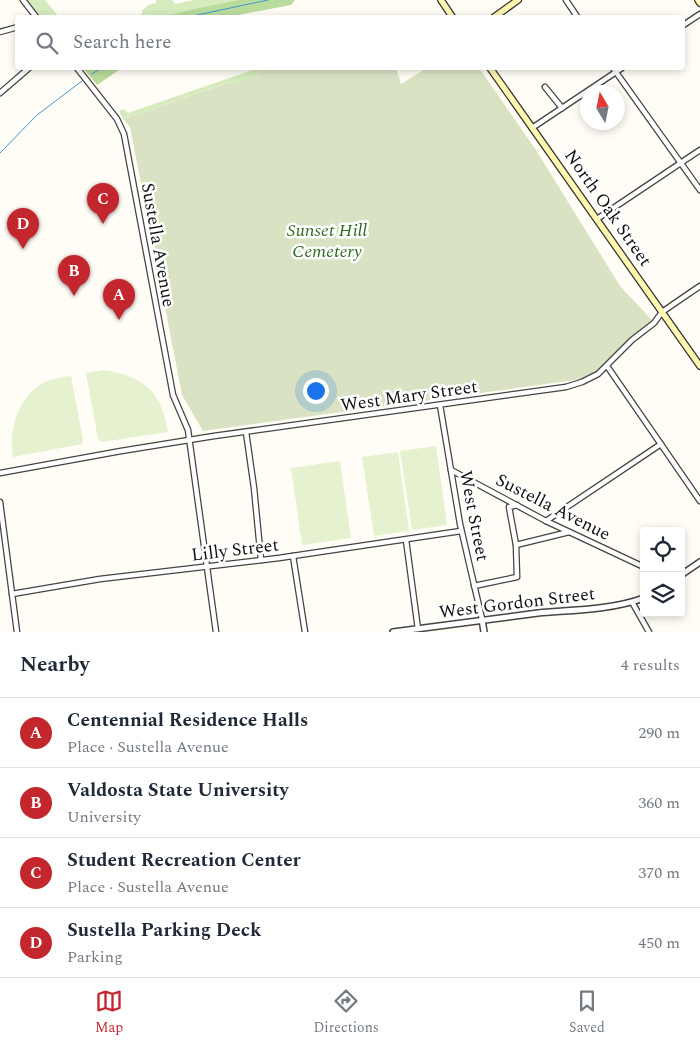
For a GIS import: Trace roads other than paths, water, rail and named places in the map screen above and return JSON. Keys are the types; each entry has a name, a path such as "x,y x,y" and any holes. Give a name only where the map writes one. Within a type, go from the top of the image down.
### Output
{"main road":[{"path":"441,0 451,15"},
{"path":"497,15 518,0"},
{"name":"North Oak Street","path":"491,70 700,366"}],"street":[{"path":"23,0 35,15"},
{"path":"566,0 576,15"},
{"path":"685,24 700,14"},
{"path":"0,32 15,28"},
{"path":"0,93 26,70"},
{"name":"Sustella Avenue","path":"78,70 117,119 124,134 173,395 188,430 216,632"},
{"path":"532,128 614,70 700,190"},
{"path":"545,87 562,108"},
{"path":"597,220 700,150"},
{"name":"West Mary Street","path":"0,473 189,440 566,387 598,374 632,340 654,323 662,312 700,286"},
{"path":"607,366 700,501"},
{"name":"West Street","path":"440,405 461,531 484,632"},
{"path":"246,432 261,560"},
{"path":"546,521 661,444"},
{"name":"Sustella Avenue","path":"451,470 546,521 640,565"},
{"path":"0,502 17,632"},
{"path":"474,586 517,578 516,546 509,507 517,506"},
{"name":"Lilly Street","path":"12,594 100,579 293,556 461,531"},
{"path":"516,546 569,532"},
{"path":"406,540 418,629"},
{"path":"0,556 7,555"},
{"path":"293,556 305,632"},
{"path":"685,573 700,562"},
{"name":"West Gordon Street","path":"393,632 482,619 632,602 640,599"},
{"path":"632,602 649,632"}],"waterway":[{"path":"197,15 268,0"},
{"path":"92,74 98,70"},
{"path":"0,153 37,115 82,81"}],"place":[{"name":"Student Recreation Center","path":"103,224"},
{"name":"Sustella Parking Deck","path":"23,249"},
{"name":"Valdosta State University","path":"74,296"},
{"name":"Centennial Residence Halls","path":"119,320"}],"park label":[{"name":"Sunset Hill Cemetery","path":"327,240"}]}
